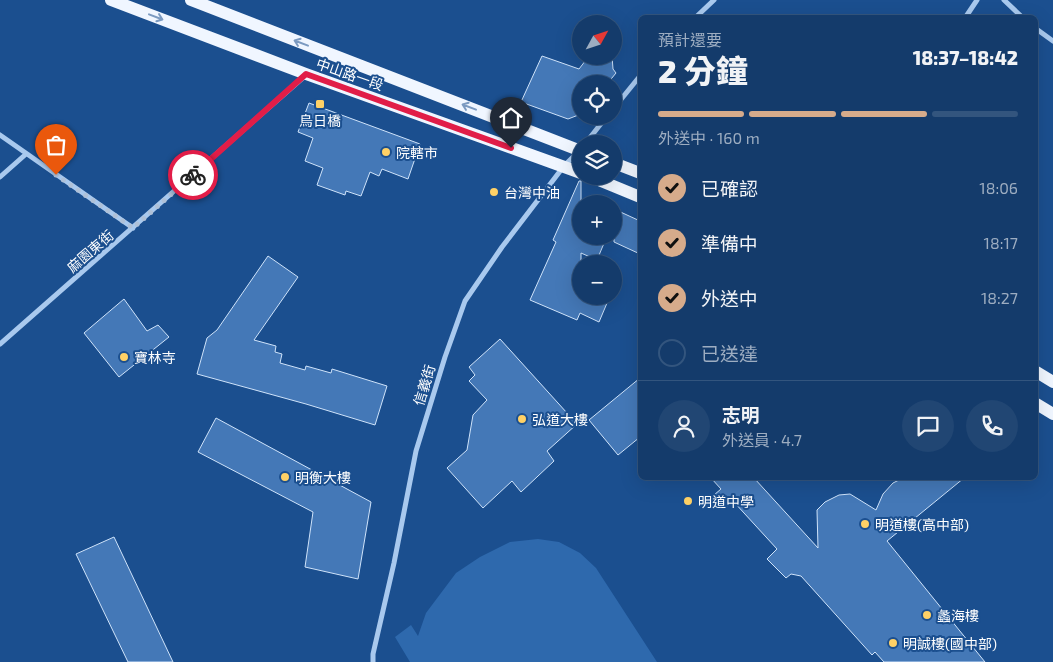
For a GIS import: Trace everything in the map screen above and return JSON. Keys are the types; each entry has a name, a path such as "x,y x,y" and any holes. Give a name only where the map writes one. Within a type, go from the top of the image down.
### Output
{"main road":[{"name":"中山路一段","path":"111,0 306,74 572,169"},
{"name":"中山路一段","path":"191,0 572,144"},
{"path":"622,166 638,173"},
{"path":"610,185 638,196"},
{"path":"1038,373 1053,382"},
{"path":"1038,405 1053,414"}],"street":[{"path":"698,15 714,0"},
{"path":"967,15 977,0"},
{"path":"1004,0 1020,15"},
{"path":"1038,30 1053,41"},
{"name":"麻園東街","path":"0,344 306,74"},
{"path":"622,98 638,78"},
{"name":"信義街","path":"592,135 600,125"},
{"path":"0,135 133,228"},
{"path":"0,177 26,154"},
{"name":"信義街","path":"373,662 373,654 394,563 416,451 445,357 465,301 502,247 572,158"}],"shaded area":[{"path":"538,539 559,542 580,553 596,568 657,662 410,662 395,637 411,625 418,636 426,613 456,573 480,557 510,542"}],"building":[{"path":"542,56 579,69 582,65 613,65 616,73 614,75 572,75 572,117 568,119 521,102"},
{"name":"院轄市","path":"309,103 420,144 408,179 382,169 379,176 370,172 361,196 346,191 345,195 317,185 323,168 305,161 313,138 298,132"},
{"path":"577,185 581,185 581,195 573,195"},
{"path":"572,197 572,245 603,245 599,255 581,253 581,255 572,255 572,305 606,305 599,322 580,313 577,320 530,300 556,242 553,240"},
{"path":"622,213 638,220 638,253 620,245"},
{"path":"268,256 298,277 254,340 276,346 275,352 282,354 280,363 305,370 306,366 331,373 332,369 387,386 375,425 197,374 207,338 217,330"},
{"name":"寶林寺","path":"124,299 147,331 158,325 169,337 119,377 84,333"},
{"name":"弘道大樓","path":"500,339 577,424 547,451 554,461 521,492 512,481 483,508 447,468 467,450 473,415 487,400 469,381 475,375 469,367"},
{"path":"638,380 638,439 618,455 589,420"},
{"name":"明衡大樓","path":"216,418 371,502 358,579 305,567 313,512 198,452"},
{"path":"713,480 756,480 818,548 817,510 825,502 839,495 850,494 876,510 883,494 893,483 899,480 962,480 887,541 985,662 884,662 875,652 872,655 801,576 791,574 786,578 767,559 777,549 733,501 726,507 714,495 721,489"},
{"path":"114,537 173,662 128,662 76,554"}],"way so far":[{"path":"56,175 133,228 193,175"}],"place":[{"name":"烏日橋","path":"320,104"},
{"name":"院轄市","path":"386,152"},
{"name":"台灣中油","path":"494,192"},
{"name":"寶林寺","path":"124,357"},
{"name":"弘道大樓","path":"522,419"},
{"name":"明衡大樓","path":"285,477"},
{"name":"明道中學","path":"688,501"},
{"name":"明道樓(高中部)","path":"865,524"},
{"name":"蠡海樓","path":"927,615"},
{"name":"明誠樓(國中部)","path":"893,643"}],"route":[{"path":"193,175 306,74 511,148"}]}
